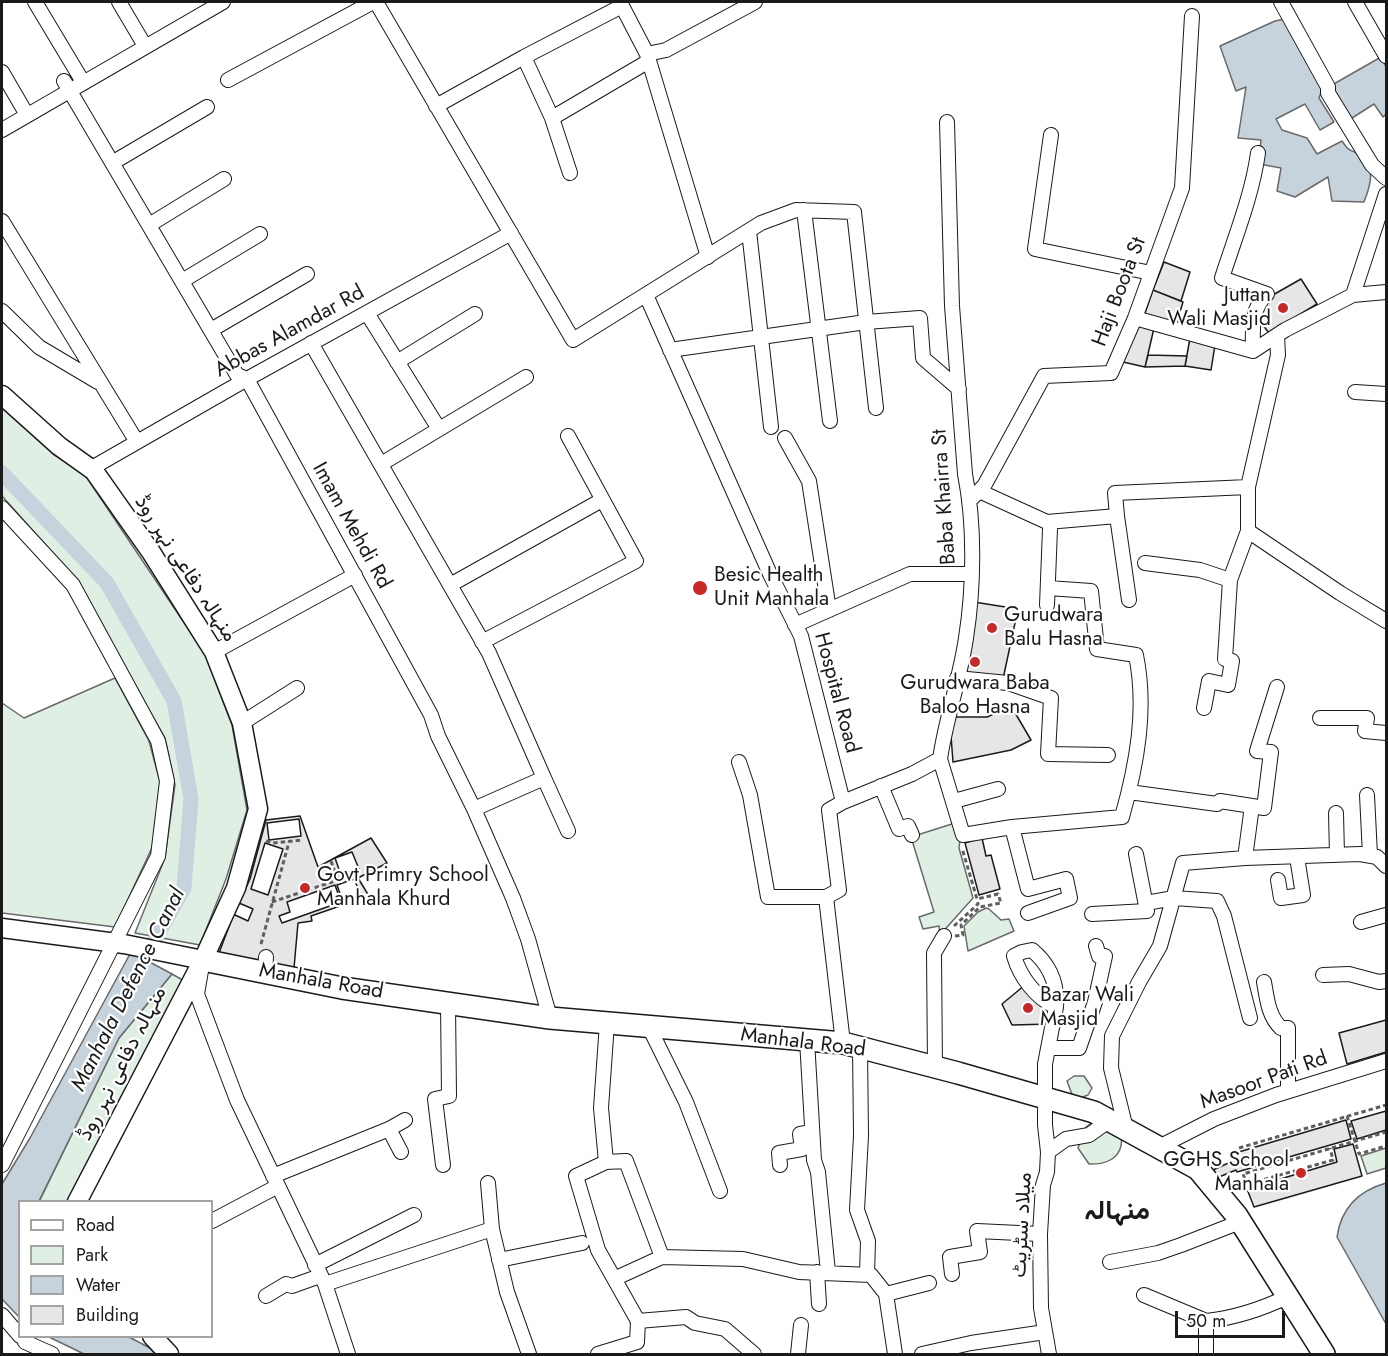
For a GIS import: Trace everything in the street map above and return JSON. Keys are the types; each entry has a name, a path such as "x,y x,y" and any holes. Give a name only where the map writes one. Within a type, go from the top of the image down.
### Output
{"main road":[{"name":"Manhala Road","path":"195,958 264,958 342,988 550,1018 851,1045 1094,1112 1198,1169 1240,1222 1324,1354"}],"street":[{"path":"35,2 83,82"},
{"path":"119,2 145,46"},
{"path":"2,130 27,115 67,85 83,82 223,2"},
{"path":"228,80 374,2 573,340 761,223 796,210 854,212 876,408"},
{"path":"552,118 648,58 755,2"},
{"path":"1281,2 1328,87 1328,93 1372,165 1386,178"},
{"path":"1355,2 1385,51"},
{"path":"436,106 621,4 648,58 708,257"},
{"name":"Haji Boota St","path":"975,495 984,486 1044,376 1111,373 1135,318 1182,188 1192,16"},
{"path":"524,57 552,118 570,173"},
{"path":"2,72 27,115"},
{"name":"Imam Mehdi Rd","path":"67,85 237,375 247,379 431,715 438,736 474,809 513,898 528,939 550,1018"},
{"path":"112,163 207,107"},
{"name":"Baba Khairra St","path":"940,759 966,638 975,495 965,474 958,389 952,306 947,122"},
{"path":"1051,135 1035,249 1151,273"},
{"path":"1253,351 1253,320 1257,302 1267,294 1222,278 1254,182 1258,153"},
{"path":"149,225 224,179"},
{"path":"1353,295 1386,194"},
{"path":"804,210 830,421"},
{"path":"2,221 137,442"},
{"path":"749,231 771,427"},
{"path":"182,281 260,234"},
{"name":"Abbas Alamdar Rd","path":"90,469 247,379 511,234"},
{"path":"211,330 307,274"},
{"path":"1135,318 1253,351 1353,295 1386,292"},
{"name":"Hospital Road","path":"645,295 770,574 801,636 843,802"},
{"path":"2,311 39,347 102,384"},
{"path":"367,313 439,429"},
{"path":"397,362 475,314"},
{"path":"670,350 866,322 920,318 923,358 958,389"},
{"path":"1204,708 1209,681 1228,685 1232,661 1225,659 1230,580 1248,531 1248,487 1278,355 1277,336"},
{"path":"311,344 482,642 568,831"},
{"path":"381,464 526,377"},
{"path":"1355,392 1386,394"},
{"name":"منہالہ دفاعی نہر روڈ","path":"2,395 59,447 94,471 151,552 214,652 242,723 258,809 236,888 195,958 78,1200"},
{"path":"482,642 636,561 568,436"},
{"path":"785,438 809,481 830,610"},
{"path":"1129,600 1115,493 1248,487"},
{"path":"975,495 1047,522 1117,516"},
{"path":"450,585 602,500"},
{"path":"2,508 73,585 158,741 167,781 158,856 119,943 2,1165"},
{"path":"1047,605 1050,529"},
{"path":"1248,531 1340,594 1386,621"},
{"path":"1145,563 1200,570 1230,580"},
{"path":"795,625 910,574 971,574"},
{"path":"214,652 355,575"},
{"path":"739,762 750,795 768,897 826,897 839,890 829,810 940,759 963,835 1012,827 1122,817 1141,727 1136,655 1097,649 1091,591 1048,588"},
{"path":"957,678 1008,683 1051,698 1048,754 1108,755"},
{"path":"1129,792 1217,804 1220,801 1264,807 1271,752 1257,751 1277,687"},
{"path":"242,723 297,688"},
{"path":"1320,718 1367,718 1365,731 1386,733"},
{"path":"474,809 544,778"},
{"path":"881,786 899,830 908,826 912,835"},
{"path":"954,801 998,789"},
{"path":"1048,1152 1066,1139 1089,1135 1118,1125 1111,1068 1112,1036 1160,946 1183,864 1297,856 1337,855 1380,858 1367,795"},
{"path":"1245,858 1252,806"},
{"path":"1336,813 1337,855"},
{"path":"1012,827 1028,889 1066,879 1070,898 1028,913"},
{"path":"1092,914 1147,911 1136,854"},
{"path":"1278,880 1281,898 1303,896 1297,856"},
{"path":"826,897 851,1045 861,1136 856,1210 868,1241 867,1274"},
{"path":"1146,903 1174,898 1217,901 1224,916 1250,1018"},
{"path":"1361,922 1386,915"},
{"path":"2,928 119,943 195,958 197,994 237,1100 320,1275 348,1354"},
{"path":"934,1067 934,953 944,936"},
{"path":"1048,1048 1079,1048 1095,1002 1105,956 1099,956 1096,946"},
{"path":"1323,975 1349,974 1379,982 1386,981"},
{"path":"1264,982 1270,1012 1275,1023 1281,1028 1288,1028 1288,1091"},
{"path":"443,1165 435,1099 449,1096 448,1003"},
{"name":"میلاد سٹریٹ","path":"1049,1354 1041,1308 1040,1234 1048,1152 1045,1125 1045,1064 1056,1007"},
{"path":"606,1162 601,1108 607,1023"},
{"path":"649,1027 686,1102 720,1191"},
{"path":"807,1040 822,1272 819,1304"},
{"name":"Masoor Pati Rd","path":"1159,1148 1214,1119 1288,1091 1386,1061"},
{"path":"213,1220 276,1181 405,1120"},
{"path":"389,1129 401,1152"},
{"path":"780,1165 779,1153 802,1149 800,1134 812,1132"},
{"path":"598,1354 637,1342 639,1321 598,1251 576,1176 606,1162 626,1161 662,1257"},
{"path":"488,1183 492,1229 499,1260 507,1292 529,1354"},
{"path":"320,1275 414,1215"},
{"path":"1110,1262 1158,1253 1240,1222"},
{"path":"266,1296 286,1284 292,1286 320,1275 492,1229"},
{"path":"952,1274 950,1257 980,1252 978,1231 1040,1234"},
{"path":"499,1260 582,1243"},
{"path":"616,1278 662,1257 743,1259 799,1272 871,1275 886,1294 895,1354"},
{"path":"886,1294 929,1283"},
{"path":"1144,1295 1206,1321 1253,1311 1289,1296"},
{"path":"2,1315 18,1333"},
{"path":"639,1321 686,1317 695,1323 724,1329 754,1354"},
{"path":"1206,1321 1206,1354"},
{"path":"798,1354 801,1325"},
{"path":"922,1354 979,1348 1045,1332"},
{"path":"17,1354 22,1338 52,1354"},
{"path":"154,1338 169,1354"}],"path":[{"path":"266,840 273,843 302,840"},
{"path":"264,958 272,902 289,842"},
{"path":"961,844 978,903"},
{"path":"331,861 338,880"},
{"path":"272,902 353,875"},
{"path":"944,936 978,903 998,894 1001,903 978,903"},
{"path":"944,936 963,935 961,925 978,903"},
{"path":"1239,1148 1386,1105"},
{"path":"1347,1116 1359,1154 1386,1146"},
{"path":"1329,1148 1333,1160 1248,1184 1243,1174 1329,1148 1386,1132"}],"green space":[{"path":"2,408 53,454 85,475 205,654 232,725 247,810 226,879 200,945 135,933 165,858 175,785 165,738 75,578 2,496"},
{"path":"115,678 149,741 160,782 157,837 115,927 2,913 2,703 24,718"},
{"path":"955,823 960,840 959,848 973,898 940,935 939,926 923,929 919,917 934,912 911,837"},
{"path":"986,908 1001,920 1009,919 1014,931 968,951 964,926 978,912"},
{"path":"172,974 186,982 70,1200 40,1200 119,1038"},
{"path":"1074,1076 1084,1076 1092,1088 1088,1095 1080,1098 1073,1097 1067,1081"},
{"path":"1094,1121 1116,1131 1122,1141 1118,1153 1109,1161 1089,1164 1078,1148 1086,1127"},
{"path":"1386,1148 1386,1168 1367,1174 1361,1156"}],"water":[{"path":"1284,19 1323,87 1319,98 1334,122 1320,130 1305,104 1276,119 1282,130 1307,138 1317,154 1342,141 1348,149 1360,155 1369,165 1371,177 1364,202 1332,201 1328,177 1295,197 1277,191 1281,168 1259,164 1261,140 1238,138 1246,87 1236,91 1220,46"},
{"path":"1381,57 1386,67 1386,114 1383,117 1374,104 1349,120 1332,85"},
{"path":"131,952 172,974 119,1038 39,1200 18,1200 18,1316 2,1299 2,1184 30,1138"},
{"path":"1386,1183 1386,1324 1337,1237 1342,1217 1352,1202 1367,1191"},
{"path":"51,1338 131,1338 150,1348 155,1354 84,1354"}],"building":[{"path":"1164,262 1190,272 1181,301 1153,290"},
{"path":"1301,279 1317,304 1269,333 1255,315 1257,304"},
{"path":"1153,290 1183,302 1176,325 1145,313"},
{"path":"1133,323 1154,328 1145,367 1123,362"},
{"path":"1190,338 1215,345 1211,370 1185,366"},
{"path":"1148,355 1187,356 1185,366 1145,367"},
{"name":"Gurudwara Balu Hasna","path":"974,602 1018,609 1003,679 962,676"},
{"path":"1007,708 1014,711 1031,740 1011,750 953,762 950,723 954,717 987,717"},
{"name":"Govt Primry School Manhala Khurd","path":"300,816 318,867 371,838 387,863 358,878 369,896 311,916 312,921 298,923 294,968 219,953 250,879 266,820"},
{"path":"299,819 301,836 269,840 267,823"},
{"path":"982,838 986,856 991,855 1000,889 979,895 965,843"},
{"path":"265,843 283,849 268,895 251,889"},
{"path":"352,852 359,869 341,875 335,858"},
{"path":"354,879 361,895 343,902 337,885"},
{"path":"335,885 341,902 282,923 279,916 290,912 287,902"},
{"path":"239,903 253,909 248,921 233,914"},
{"path":"1025,985 1052,1014 1051,1024 1012,1025 1002,1004"},
{"path":"1386,1020 1386,1052 1347,1064 1339,1033"},
{"path":"1386,1111 1386,1130 1357,1139 1351,1121"},
{"path":"1346,1120 1351,1139 1237,1172 1236,1170 1219,1177 1213,1170 1235,1160 1232,1154"},
{"path":"1353,1144 1362,1176 1254,1207 1247,1189 1337,1162 1334,1149"}],"waterway":[{"name":"Manhala Defence Canal","path":"2,473 107,583 174,701 191,799 184,888 144,959"}],"place":[{"name":"Juttan Wali Masjid","path":"1283,308"},
{"name":"Besic Health Unit Manhala","path":"700,588"},
{"name":"Gurudwara Balu Hasna","path":"992,628"},
{"name":"Gurudwara Baba Baloo Hasna","path":"975,662"},
{"name":"Govt Primry School Manhala Khurd","path":"305,888"},
{"name":"Bazar Wali Masjid","path":"1028,1008"},
{"name":"GGHS School Manhala","path":"1301,1173"}],"district":[{"name":"منہالہ","path":"1117,1212"}]}
